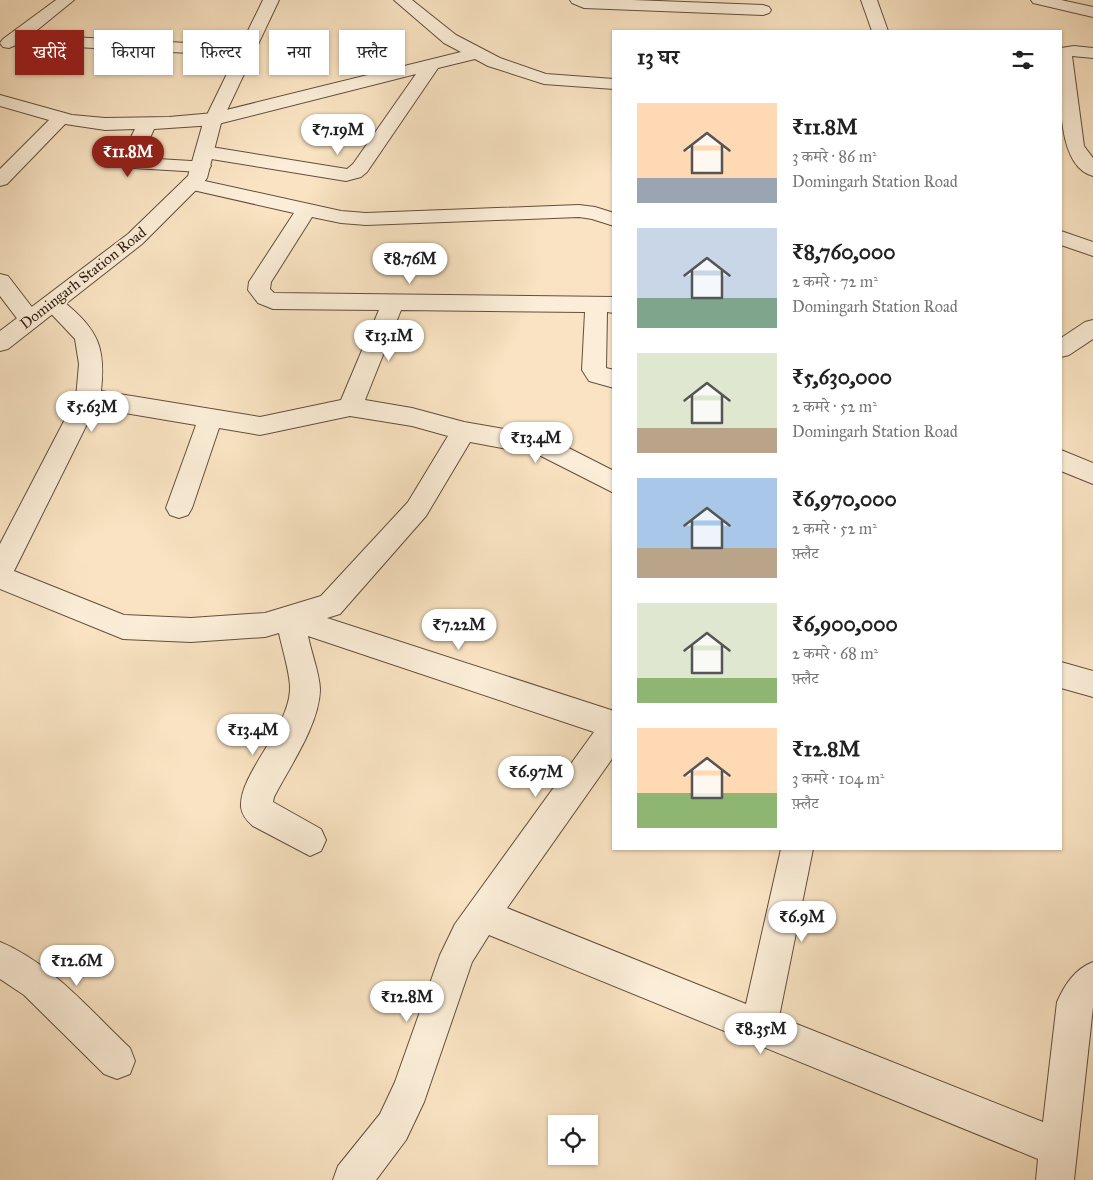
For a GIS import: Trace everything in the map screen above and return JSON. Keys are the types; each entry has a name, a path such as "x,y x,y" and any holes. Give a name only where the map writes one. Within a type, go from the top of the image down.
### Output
{"street":[{"path":"27,30 66,0"},
{"name":"Domingarh Station Road","path":"257,30 271,0"},
{"path":"402,0 450,39 494,62 544,79 612,84"},
{"path":"578,0 584,2 766,11"},
{"path":"869,0 880,30"},
{"path":"1039,0 1092,16"},
{"path":"0,50 15,39"},
{"path":"84,43 183,48"},
{"path":"1093,53 1074,51 1063,53 1075,146 1079,154 1093,170"},
{"path":"0,100 62,117 105,124 147,124 214,119 477,53"},
{"path":"147,124 131,157 132,161 140,164 346,175 354,173 360,168 431,65"},
{"name":"Domingarh Station Road","path":"0,343 135,239 199,168 214,119 235,75"},
{"path":"0,180 62,117"},
{"path":"199,168 307,210 341,217 366,219 579,211 595,213 612,219"},
{"path":"307,210 260,282 259,290 272,301 605,305 594,370 596,375 612,379"},
{"path":"1062,238 1093,249"},
{"path":"0,281 30,320"},
{"path":"0,571 88,398 90,374 88,342 72,321 52,303"},
{"path":"350,408 393,303"},
{"path":"1075,347 1093,328"},
{"path":"88,398 260,426 350,408 412,417 464,431 545,446 612,482"},
{"path":"179,508 210,419"},
{"path":"0,577 122,628 191,630 266,625 330,606 416,509 464,431"},
{"path":"1062,460 1093,474"},
{"path":"290,618 612,724"},
{"path":"290,618 305,688 295,727 258,794 257,808 264,815 310,840"},
{"path":"1062,675 1093,684"},
{"path":"352,1180 393,1127 411,1089 457,955 467,936 612,733"},
{"path":"759,1027 797,850"},
{"path":"482,915 759,1027 1057,1164 1075,1002 1093,979"},
{"path":"0,959 36,983 117,1061"}]}
